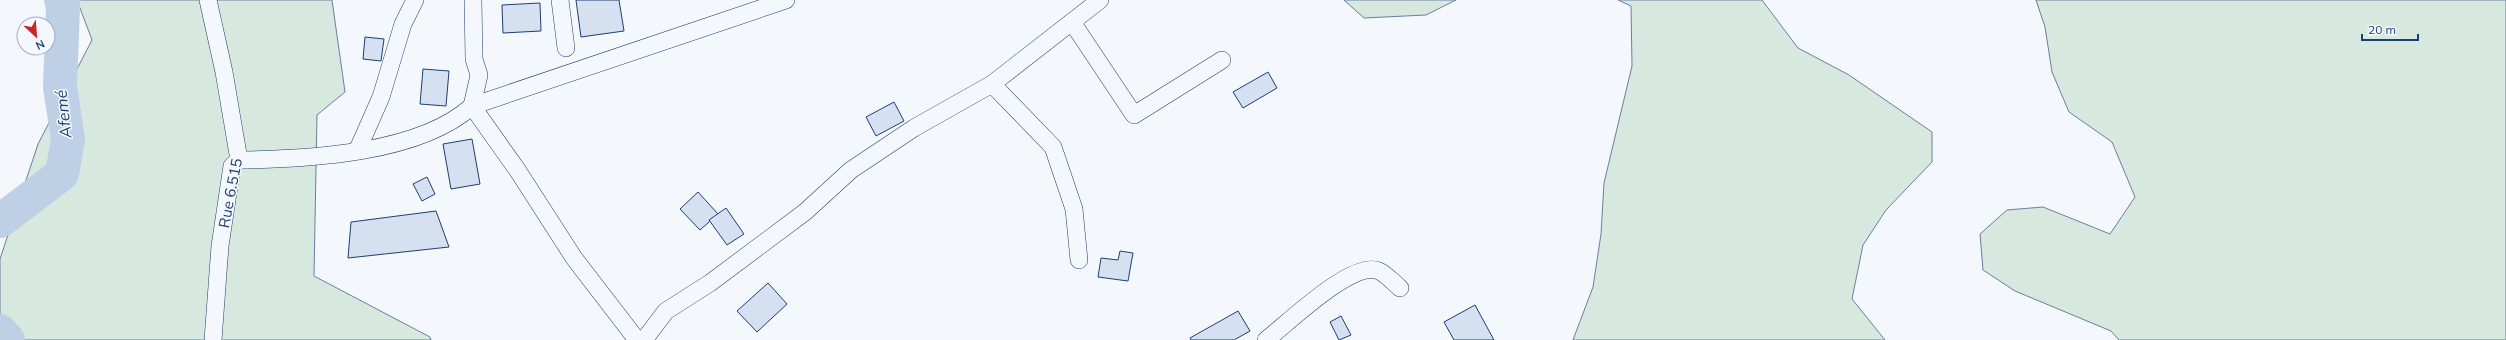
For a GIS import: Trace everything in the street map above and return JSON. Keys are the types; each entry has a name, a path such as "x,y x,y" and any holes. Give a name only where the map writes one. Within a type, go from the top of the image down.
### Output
{"street":[{"name":"Rue 6.515","path":"208,0 223,66 239,160 232,166 225,210 213,340"},
{"path":"358,149 381,97 403,24 415,0"},
{"path":"473,0 474,58 479,74 472,106 548,216 574,258 638,340"},
{"path":"560,0 566,48"},
{"path":"239,160 301,159 421,137 458,118 472,106 786,0"},
{"path":"644,340 666,311 710,283 786,226 851,170 914,128 992,84 1100,0"},
{"path":"1072,22 1134,115 1222,60"},
{"path":"992,84 1053,147 1074,209 1079,260"},
{"path":"1275,337 1328,290 1363,270 1378,270 1400,288"}],"shaded area":[{"path":"77,0 332,0 345,92 317,115 314,276 430,337 431,340 0,340 0,259 38,144 92,40"},
{"path":"1344,0 1456,0 1426,15 1364,18"},
{"path":"1618,0 1762,0 1798,48 1849,75 1932,132 1932,162 1886,210 1863,245 1852,299 1885,340 1573,340 1593,287 1601,234 1604,183 1632,66 1631,6"},
{"path":"2036,0 2506,0 2506,340 2119,340 2111,331 2015,291 1983,270 1980,234 2007,210 2043,207 2110,234 2135,197 2112,142 2069,112 2052,72 2045,27"}],"building":[{"path":"576,0 619,0 624,31 581,37"},
{"path":"540,3 541,31 503,33 502,5"},
{"path":"365,37 384,39 381,61 363,59"},
{"path":"423,69 449,71 446,106 420,104"},
{"path":"1268,72 1277,88 1243,108 1233,92"},
{"path":"894,102 904,121 876,136 866,117"},
{"path":"472,139 480,184 451,189 443,144"},
{"path":"427,177 435,194 422,201 413,184"},
{"path":"698,192 718,214 700,230 680,209"},
{"path":"726,208 744,234 727,245 709,220"},
{"path":"436,211 449,247 348,258 351,222"},
{"path":"1120,251 1133,253 1128,281 1098,277 1101,258 1118,260"},
{"path":"768,283 787,304 757,332 737,311"},
{"path":"1475,305 1494,340 1454,340 1444,322"},
{"path":"1238,311 1250,331 1234,340 1191,340 1190,338"},
{"path":"1341,316 1351,335 1339,340 1330,322"}],"waterway":[{"name":"Afemé","path":"0,221 62,174 68,139 60,87 63,6 61,0"},
{"name":"Afemé","path":"0,331 8,340"}]}
